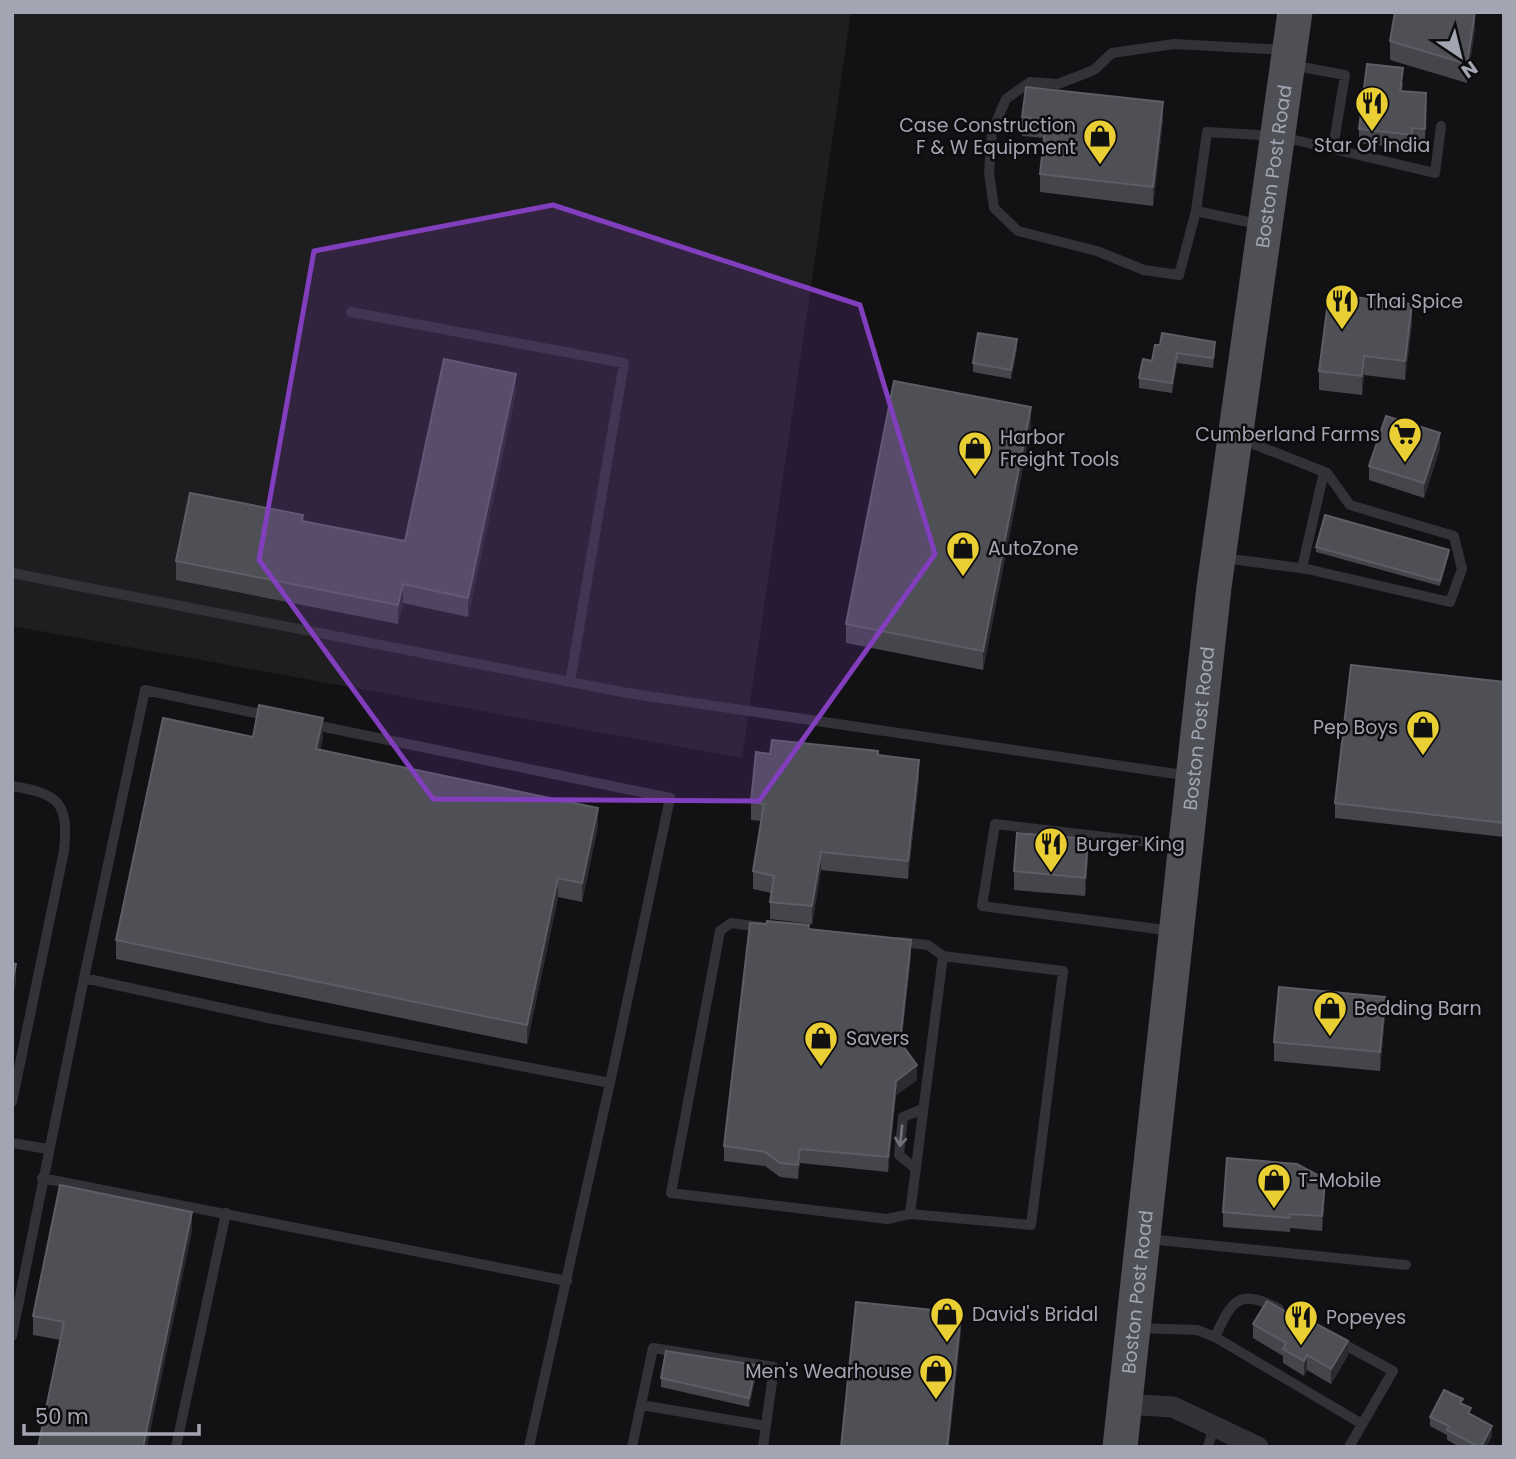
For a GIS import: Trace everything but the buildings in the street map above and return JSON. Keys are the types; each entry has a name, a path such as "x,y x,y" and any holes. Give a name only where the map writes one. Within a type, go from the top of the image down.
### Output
{"main road":[{"name":"Boston Post Road","path":"1120,1447 1218,557 1295,12"}],"street":[{"path":"1125,1404 1173,1407 1211,1436 1258,1447"}],"lane":[{"path":"1333,148 1345,75 1289,57 1174,44 1112,53 1094,70 1058,84 1030,82 1006,99 992,132 989,172 994,208 1018,231 1097,251 1144,270 1179,275 1196,211 1208,132 1278,135 1435,173 1441,126"},
{"path":"1196,211 1265,226"},
{"path":"351,312 624,363 570,682"},
{"path":"1218,557 1302,568 1450,602 1462,569 1454,537 1350,505 1324,472 1235,437"},
{"path":"1302,568 1324,472"},
{"path":"12,573 570,682 1192,777"},
{"path":"12,1336 48,1149 145,690 280,718"},
{"path":"293,720 670,798 529,1447"},
{"path":"12,786 41,791 59,804 67,821 64,850 12,1102"},
{"path":"1176,931 982,905 995,824 1185,846"},
{"path":"770,928 731,923 720,931 671,1193 887,1219 910,1214 1031,1225 1063,971 943,956 928,945 889,941"},
{"path":"910,1214 943,956"},
{"path":"84,978 268,1018 610,1083"},
{"path":"916,1169 899,1155 903,1117 923,1109"},
{"path":"12,1143 48,1149"},
{"path":"43,1178 567,1281"},
{"path":"176,1447 226,1213"},
{"path":"1143,1238 1406,1265"},
{"path":"1214,1337 1230,1306 1243,1298 1259,1298 1296,1318"},
{"path":"1133,1328 1197,1330 1214,1337 1362,1424"},
{"path":"1320,1331 1393,1371 1349,1447"},
{"path":"632,1447 653,1348 774,1367 763,1447"},
{"path":"641,1405 766,1426"}],"highlighted area":[{"path":"553,205 860,305 935,554 759,801 433,799 259,560 314,251"}],"shaded area":[{"path":"12,12 851,12 742,758 12,626"}],"place":[{"name":"Star Of India","path":"1372,133"},
{"name":"Case Construction F & W Equipment","path":"1100,166"},
{"name":"Thai Spice","path":"1342,331"},
{"name":"Cumberland Farms","path":"1405,464"},
{"name":"Harbor Freight Tools","path":"975,478"},
{"name":"AutoZone","path":"963,578"},
{"name":"Pep Boys","path":"1423,757"},
{"name":"Burger King","path":"1051,874"},
{"name":"Bedding Barn","path":"1330,1038"},
{"name":"Savers","path":"821,1068"},
{"name":"T-Mobile","path":"1274,1210"},
{"name":"David's Bridal","path":"947,1344"},
{"name":"Popeyes","path":"1301,1347"},
{"name":"Men's Wearhouse","path":"936,1401"}]}
